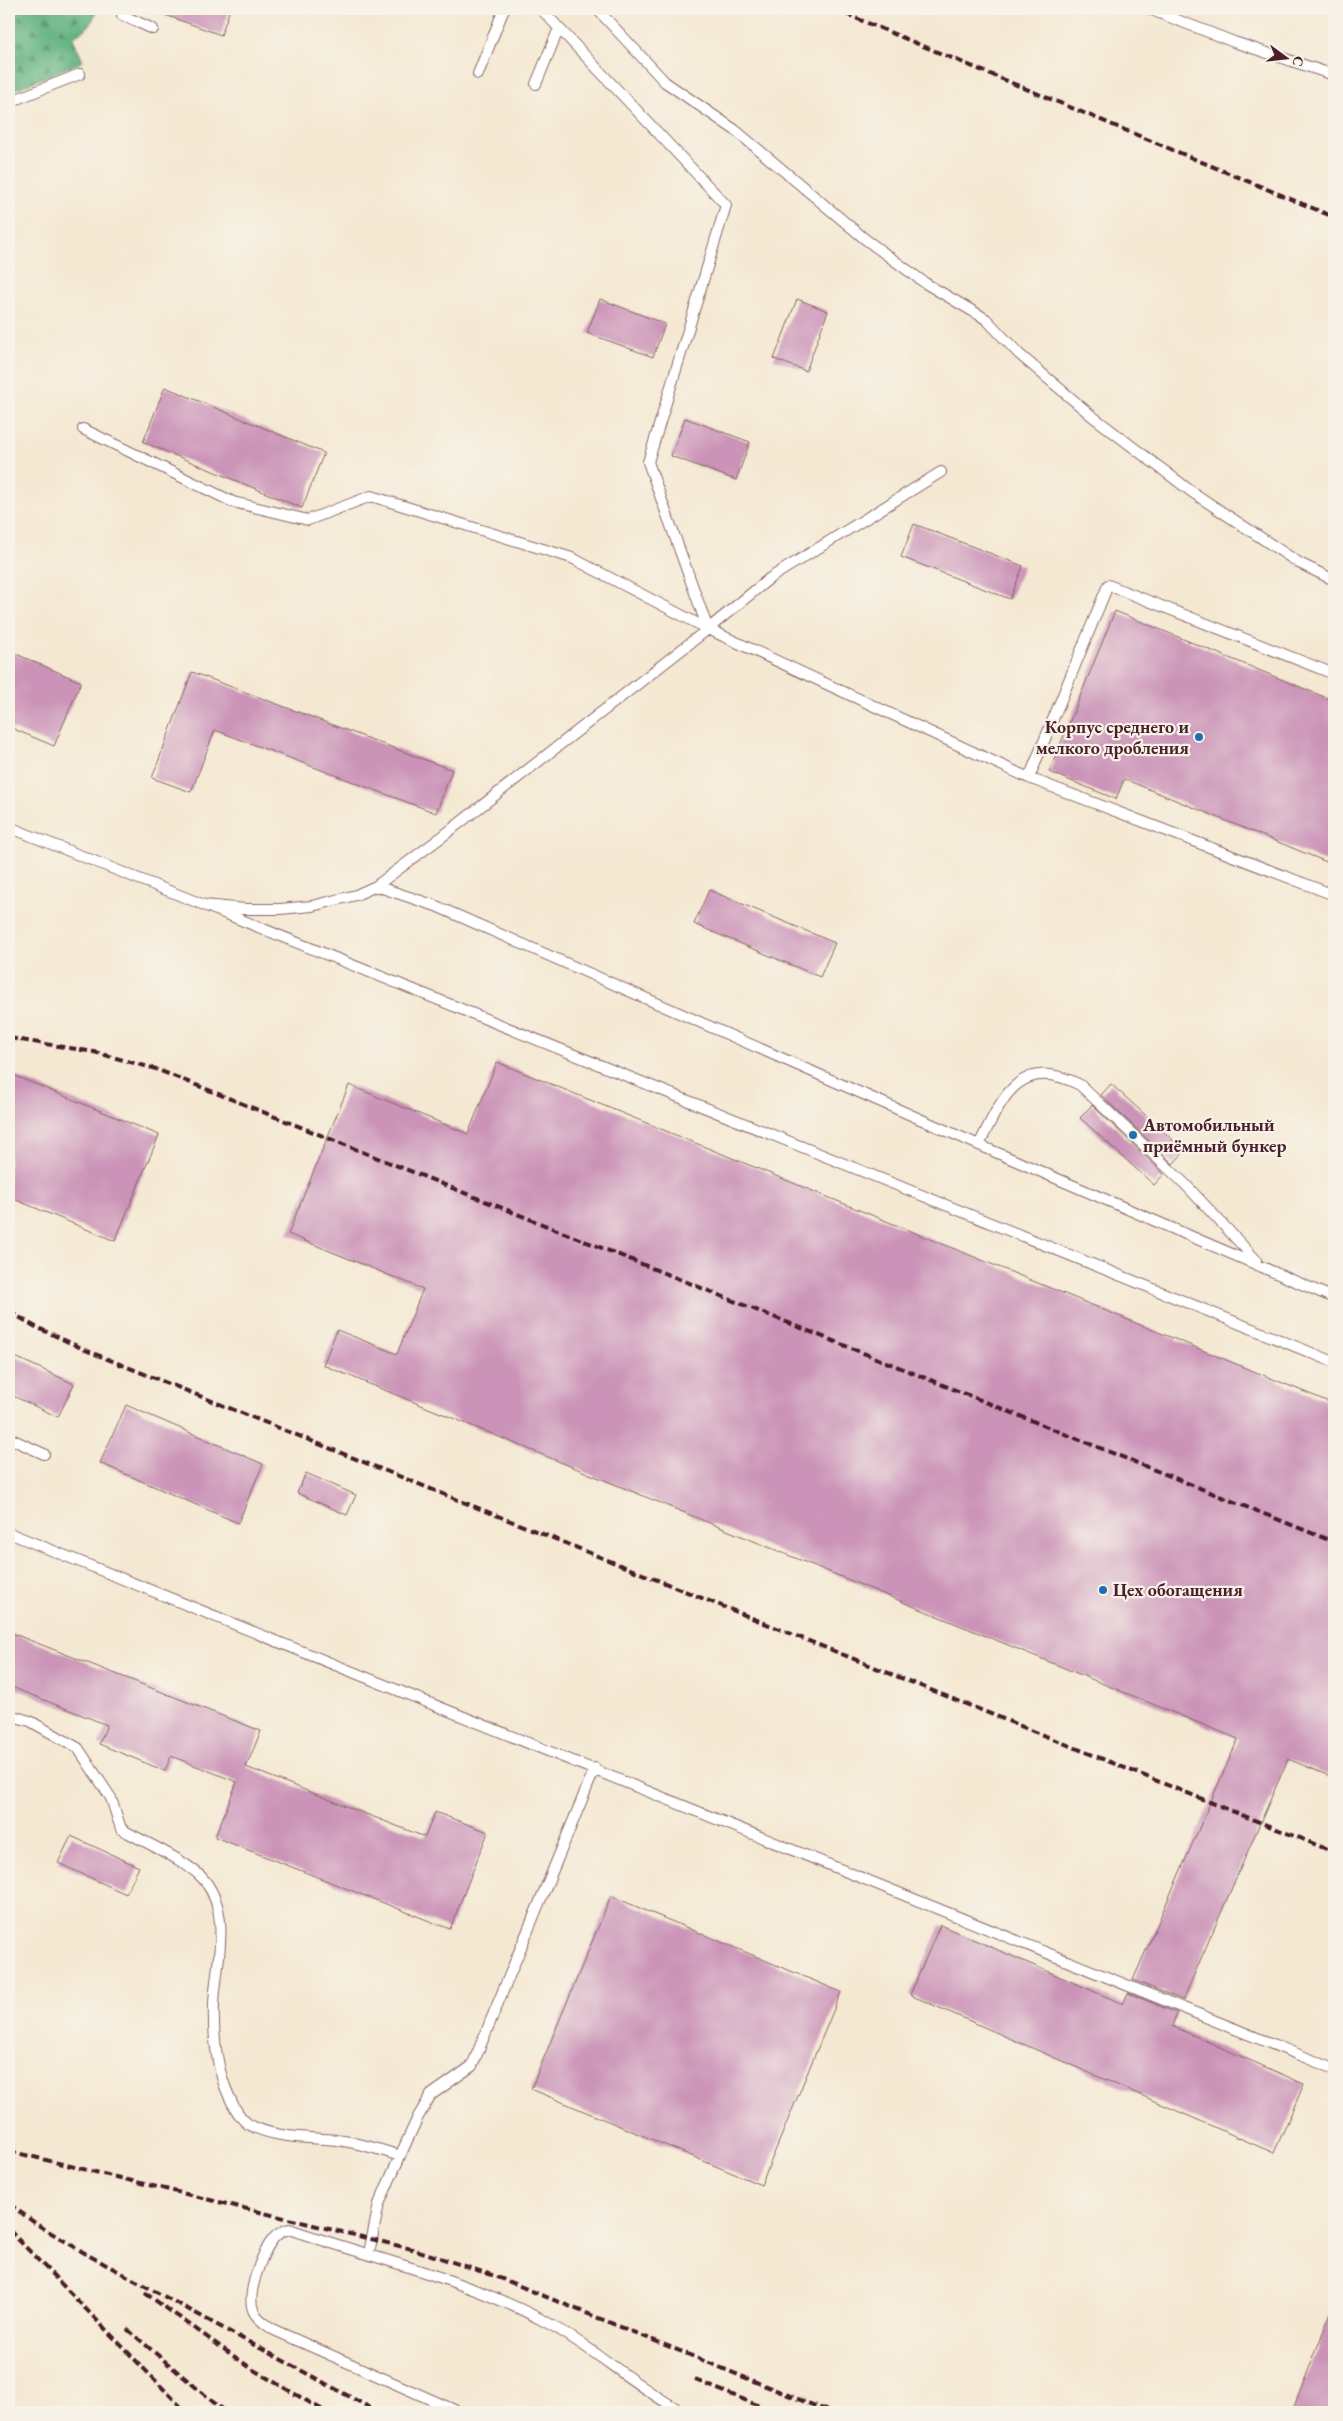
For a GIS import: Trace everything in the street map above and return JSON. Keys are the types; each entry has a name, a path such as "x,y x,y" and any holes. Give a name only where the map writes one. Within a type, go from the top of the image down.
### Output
{"lane":[{"path":"122,9 122,14 153,29"},
{"path":"478,74 504,9"},
{"path":"541,9 726,204 648,462 708,629"},
{"path":"597,9 665,82 735,130 865,239 925,283 986,319 1019,354 1092,416 1192,492 1299,563 1334,580"},
{"path":"1150,9 1224,39 1334,75"},
{"path":"536,84 559,28"},
{"path":"9,102 80,74"},
{"path":"83,429 233,502 308,520 370,496 572,558 708,629 1029,778 1334,895"},
{"path":"204,905 245,909 312,906 335,901 376,886 708,629 770,578 941,472"},
{"path":"1029,778 1108,584 1334,674"},
{"path":"9,827 1334,1362"},
{"path":"376,886 436,906 979,1145 1334,1298"},
{"path":"979,1145 1001,1100 1024,1078 1040,1075 1070,1080 1080,1085 1185,1184 1260,1265"},
{"path":"9,1438 44,1454"},
{"path":"9,1533 594,1768 1334,2069"},
{"path":"9,1715 30,1721 78,1748 110,1798 121,1829 181,1863 204,1880 213,1894 220,1910 214,2003 218,2061 234,2108 246,2123 281,2134 362,2144 400,2156"},
{"path":"369,2253 379,2204 418,2116 431,2095 472,2066 594,1768"},
{"path":"459,2412 274,2330 262,2321 254,2312 250,2294 272,2240 281,2232 289,2229 369,2253 478,2291 548,2323 653,2395 683,2412"}],"green space":[{"path":"9,9 98,9 90,25 73,38 83,61 9,92"}],"building":[{"path":"154,9 230,9 221,35 154,11"},
{"path":"600,299 665,324 653,357 587,333"},
{"path":"797,299 828,311 806,371 774,359"},
{"path":"165,387 324,453 302,508 143,442"},
{"path":"685,418 750,442 736,480 671,456"},
{"path":"914,524 1023,566 1010,599 901,557"},
{"name":"Корпус среднего и мелкого дробления","path":"1115,611 1334,701 1334,865 1124,779 1116,799 1049,772"},
{"path":"9,651 81,682 54,746 9,727"},
{"path":"192,672 452,770 436,813 215,730 191,792 152,778"},
{"path":"709,890 835,943 820,977 694,924"},
{"name":"Цех обогащения","path":"497,1062 1334,1404 1334,1778 1288,1759 1183,2000 1133,1980 1238,1739 323,1365 337,1330 397,1354 423,1289 288,1234 349,1085 468,1134"},
{"path":"13,1075 159,1135 115,1241 9,1197 9,1086"},
{"path":"1111,1084 1185,1151 1173,1164 1101,1095"},
{"path":"1092,1105 1164,1174 1154,1185 1080,1118"},
{"path":"9,1354 74,1384 58,1417 9,1394"},
{"path":"126,1405 263,1464 238,1523 100,1463"},
{"path":"306,1473 356,1495 347,1515 297,1493"},
{"path":"9,1632 261,1731 246,1767 425,1837 435,1812 488,1832 450,1929 215,1837 237,1782 171,1756 165,1771 99,1744 107,1725 9,1686"},
{"path":"71,1836 139,1867 126,1894 58,1863"},
{"path":"611,1896 841,1992 761,2185 531,2089"},
{"path":"940,1925 1123,2004 1128,1993 1177,2013 1172,2026 1304,2084 1274,2153 910,1995"},
{"path":"1333,2307 1334,2412 1292,2412"}],"railway":[{"path":"834,9 1334,217"},
{"path":"9,1038 94,1052 156,1069 1334,1542"},
{"path":"9,1311 34,1326 90,1352 1334,1852"},
{"path":"9,2151 416,2250 495,2276 830,2412"},
{"path":"9,2204 38,2225 88,2255 378,2412"},
{"path":"9,2230 186,2412"},
{"path":"145,2293 252,2369 326,2412"},
{"path":"127,2329 225,2412"},
{"path":"695,2380 775,2412"}],"place":[{"name":"Корпус среднего и мелкого дробления","path":"1199,737"},
{"name":"Автомобильный приёмный бункер","path":"1133,1135"},
{"name":"Цех обогащения","path":"1103,1590"}]}
